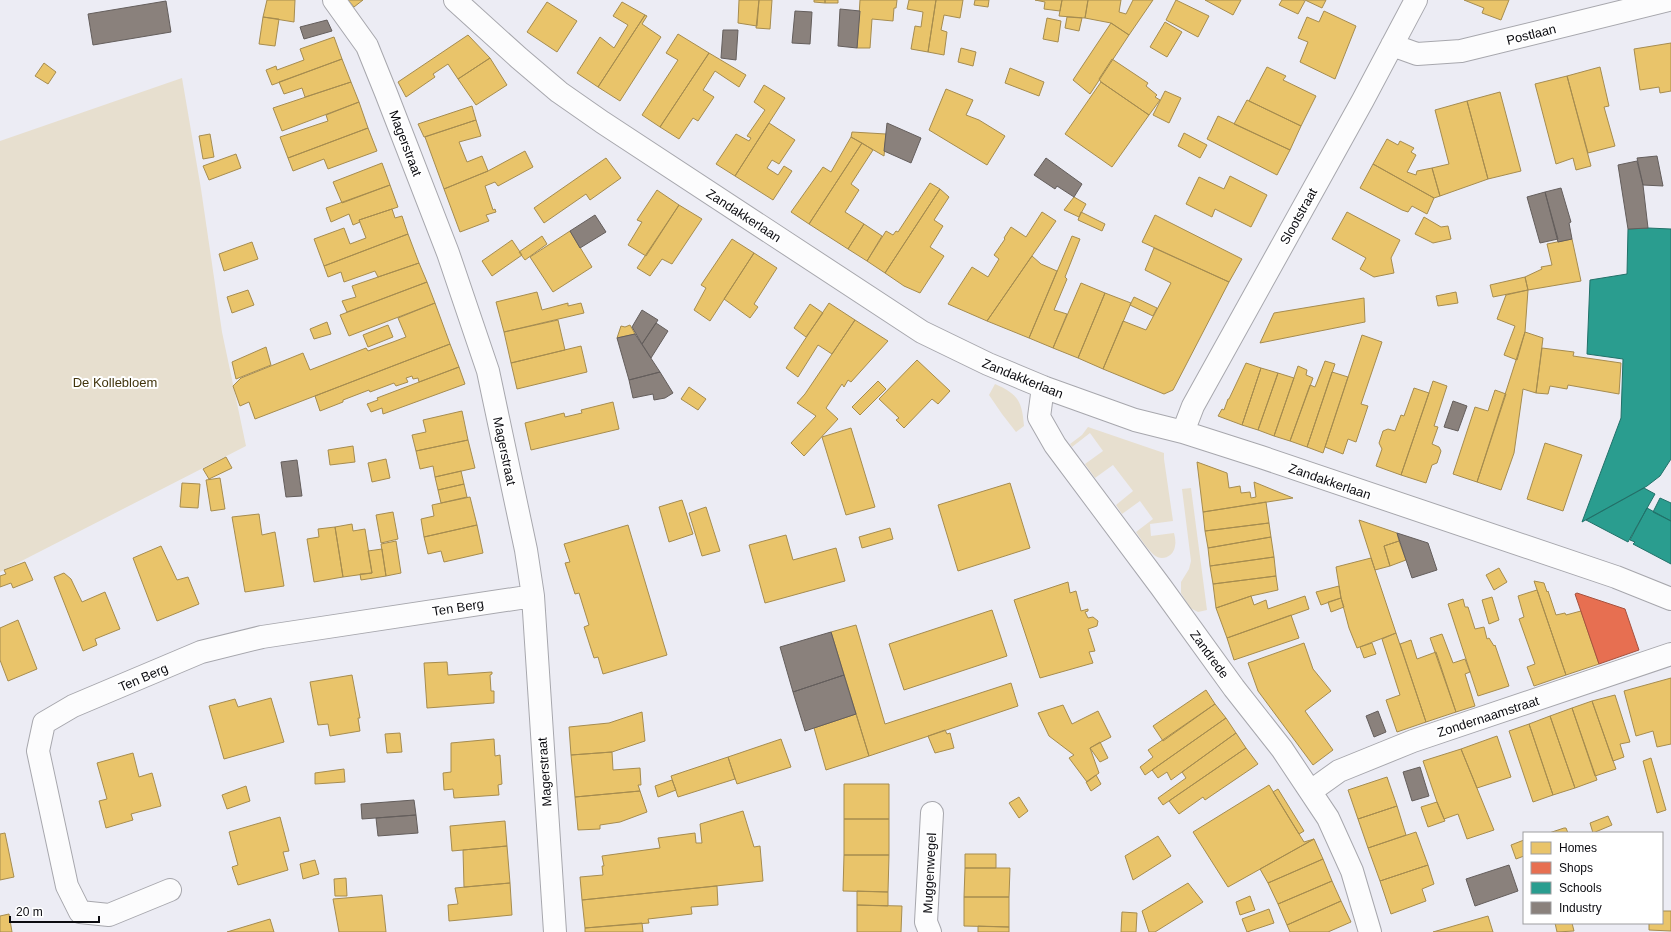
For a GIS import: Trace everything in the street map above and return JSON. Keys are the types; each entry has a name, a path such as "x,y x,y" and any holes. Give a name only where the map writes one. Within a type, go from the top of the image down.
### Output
{"street":[{"name":"Magerstraat","path":"334,0 367,46 448,253 488,370 526,550 533,596 555,932"},
{"name":"Zandakkerlaan","path":"455,0 559,92 620,134 922,332 974,358 1043,387 1135,420 1183,432 1261,457 1616,577 1671,599"},
{"name":"Slootstraat","path":"1183,432 1193,406 1416,0"},
{"name":"Postlaan","path":"1392,45 1417,54 1461,51 1669,0"},
{"name":"Zandrede","path":"1043,387 1039,417 1054,445 1161,586 1234,688 1282,749 1328,818 1352,871 1370,932"},
{"name":"Ten Berg","path":"170,890 109,915 80,912 66,886 38,751 44,723 72,706 201,652 262,637 533,596"},
{"name":"Zondernaamstraat","path":"1311,791 1339,771 1413,741 1671,654"},
{"name":"Muggenwegel","path":"930,932 926,922 932,813"}],"green space":[{"name":"De Kollebloem","path":"182,78 201,189 222,332 246,446 0,572 0,141"},
{"path":"995,384 1014,395 1020,404 1024,426 1016,432 989,395"},
{"path":"1088,427 1164,453 1173,521 1150,524 1151,536 1174,533 1174,550 1167,557 1161,558 1154,555 1136,532 1153,519 1140,501 1122,514 1116,505 1133,491 1113,465 1095,478 1085,464 1103,451 1090,433 1072,447 1070,444 1082,435"},
{"path":"1191,488 1207,610 1198,612 1190,608 1181,593 1181,582 1189,569 1191,561 1182,489"}],"building: Homes":[{"path":"267,0 295,0 294,22 263,17"},
{"path":"348,0 363,0 354,7"},
{"path":"739,0 759,0 757,26 738,23"},
{"path":"759,0 772,0 770,29 756,28"},
{"path":"814,0 825,0 825,3 814,2"},
{"path":"825,0 838,0 838,3 825,3"},
{"path":"860,0 897,0 896,8 894,8 893,21 872,19 870,48 857,48"},
{"path":"909,0 936,0 928,52 911,49 915,26 921,27 923,12 907,9"},
{"path":"936,0 963,0 960,18 944,15 941,30 947,32 944,55 928,52"},
{"path":"975,0 989,0 988,7 974,5"},
{"path":"1035,0 1062,0 1060,11 1044,9 1045,2"},
{"path":"1062,0 1088,0 1085,18 1059,16"},
{"path":"1088,0 1121,0 1119,12 1126,14 1133,0 1153,0 1129,35 1111,23 1085,18"},
{"path":"1176,0 1209,16 1198,37 1166,20"},
{"path":"1205,0 1241,0 1233,15"},
{"path":"1282,0 1305,1 1298,14 1279,5"},
{"path":"1305,0 1326,0 1322,8"},
{"path":"1464,0 1509,0 1501,20 1482,13 1484,8"},
{"path":"547,2 577,21 557,52 527,32"},
{"path":"622,2 645,15 598,87 577,73 600,37 614,48 628,25 613,16"},
{"path":"1324,11 1356,26 1335,79 1300,62 1308,42 1298,38 1307,17 1319,22"},
{"path":"645,15 647,16 642,24 661,37 620,101 598,87"},
{"path":"263,17 279,19 275,46 259,44"},
{"path":"1067,17 1082,18 1079,31 1065,28"},
{"path":"1047,18 1061,21 1058,42 1043,39"},
{"path":"1165,22 1182,32 1167,57 1150,47"},
{"path":"1111,23 1129,35 1090,94 1073,80"},
{"path":"678,34 709,53 660,127 642,115 678,60 666,53"},
{"path":"468,35 490,58 458,79 448,64 433,74 435,77 406,97 398,82"},
{"path":"334,37 342,59 272,85 266,70 276,66 277,70 304,60 300,49"},
{"path":"1671,43 1671,91 1660,93 1659,87 1640,90 1634,49"},
{"path":"961,48 976,52 973,66 958,62"},
{"path":"709,53 746,75 739,87 715,71 703,90 714,97 698,121 693,118 679,139 660,127"},
{"path":"490,58 507,85 476,105 458,79"},
{"path":"342,59 351,82 305,97 302,88 284,94 279,82"},
{"path":"1112,59 1148,83 1146,86 1157,95 1155,97 1160,100 1149,115 1101,82 1099,79"},
{"path":"44,63 56,72 48,84 35,76"},
{"path":"1267,67 1286,76 1283,80 1316,96 1301,126 1249,101"},
{"path":"1600,67 1609,106 1604,107 1615,146 1588,153 1567,76"},
{"path":"1010,68 1044,82 1039,96 1005,83"},
{"path":"1567,76 1591,166 1576,170 1573,158 1556,164 1535,84"},
{"path":"351,82 359,102 282,131 273,108"},
{"path":"1101,82 1149,115 1112,167 1065,134"},
{"path":"764,85 785,98 735,176 716,164 736,134 749,141 751,138 747,136 765,110 754,102"},
{"path":"946,89 973,100 966,115 979,120 1005,136 987,165 929,130"},
{"path":"1165,91 1181,98 1169,123 1153,115"},
{"path":"1500,92 1521,171 1488,179 1467,101"},
{"path":"1247,100 1301,126 1290,150 1234,124"},
{"path":"1467,101 1488,179 1440,196 1432,168 1449,164 1435,110"},
{"path":"359,102 368,128 288,158 280,137 328,121 326,115"},
{"path":"472,106 476,120 424,137 418,124"},
{"path":"1218,116 1290,150 1277,175 1207,139"},
{"path":"476,120 481,136 459,142 467,162 482,156 488,171 444,189 425,137"},
{"path":"769,123 795,140 779,164 772,160 767,168 778,175 784,166 792,171 773,200 735,176"},
{"path":"368,128 377,151 328,169 324,159 293,171 288,158"},
{"path":"852,132 886,134 884,156 851,137"},
{"path":"1184,133 1207,145 1200,158 1178,146"},
{"path":"210,134 214,157 203,159 199,136"},
{"path":"851,137 862,143 809,224 791,212 823,167 831,172"},
{"path":"1387,139 1398,145 1400,141 1414,148 1411,152 1416,155 1407,172 1416,175 1417,171 1432,168 1440,196 1434,198 1373,164"},
{"path":"862,143 873,150 851,184 859,190 845,212 864,224 848,249 809,224"},
{"path":"525,151 533,167 498,186 495,182 485,186 493,210 495,209 496,212 486,215 489,221 460,232 444,189 488,171"},
{"path":"236,154 241,168 209,180 203,166"},
{"path":"606,158 621,178 590,200 586,194 544,223 534,208"},
{"path":"382,163 390,185 342,203 333,182"},
{"path":"1373,164 1434,198 1427,214 1412,206 1408,212 1402,210 1360,188"},
{"path":"1230,176 1267,195 1251,227 1215,209 1212,217 1186,204 1199,177 1224,189"},
{"path":"930,183 940,189 885,273 867,261 886,231 893,235 896,231 898,232"},
{"path":"390,185 398,207 359,220 360,222 353,225 349,214 331,222 326,208"},
{"path":"940,189 949,197 934,220 943,226 930,247 944,256 920,293 904,286 885,273"},
{"path":"657,190 679,205 646,256 628,245 642,222 637,220"},
{"path":"1074,197 1086,204 1079,217 1064,210"},
{"path":"679,205 702,219 672,264 662,259 650,276 637,268"},
{"path":"392,209 395,218 402,216 408,234 324,266 314,239 344,228 350,244 366,238 359,220"},
{"path":"1042,212 1056,221 987,321 948,304 972,267 988,277 999,259 994,255 1011,227 1026,237"},
{"path":"1081,212 1105,224 1102,231 1078,220"},
{"path":"1347,212 1400,240 1391,258 1394,273 1374,277 1360,269 1366,258 1332,239"},
{"path":"1155,215 1242,259 1229,282 1142,242"},
{"path":"1424,217 1441,227 1448,226 1451,239 1433,243 1415,234"},
{"path":"864,224 882,236 867,261 848,249"},
{"path":"570,231 592,267 553,292 530,257"},
{"path":"408,234 419,263 378,277 375,271 344,282 341,272 328,277 324,266"},
{"path":"542,236 547,244 525,260 519,252"},
{"path":"1072,236 1080,239 1065,277 1067,279 1054,310 1067,314 1053,348 1029,338"},
{"path":"732,239 754,253 710,321 694,310 706,288 701,285"},
{"path":"1572,239 1581,281 1528,290 1525,277 1542,269 1541,267 1552,265 1547,244"},
{"path":"512,240 522,255 492,276 482,261"},
{"path":"252,242 258,259 224,271 219,254"},
{"path":"1154,248 1229,282 1173,390 1164,394 1103,369 1123,321 1146,330 1171,283 1145,270"},
{"path":"754,253 777,268 754,304 758,307 750,318 724,299"},
{"path":"1032,256 1041,264 1057,271 1029,338 987,321"},
{"path":"419,263 427,282 347,312 342,301 356,297 352,286"},
{"path":"1525,277 1528,290 1493,297 1490,285"},
{"path":"427,282 435,303 349,336 340,315"},
{"path":"1081,283 1105,293 1078,358 1053,348"},
{"path":"248,290 254,305 232,313 227,297"},
{"path":"1528,290 1525,332 1517,360 1504,355 1515,326 1497,319 1506,295"},
{"path":"537,292 542,310 568,303 568,306 581,303 584,313 504,332 496,302"},
{"path":"1456,292 1458,303 1438,306 1436,296"},
{"path":"1105,293 1131,303 1103,369 1078,358"},
{"path":"1134,297 1157,308 1153,316 1130,305"},
{"path":"1364,298 1365,322 1260,343 1274,313"},
{"path":"435,303 450,344 255,419 249,402 240,406 233,386 241,378 303,353 310,370 366,348 368,351 406,337 398,318"},
{"path":"829,303 855,320 832,354 818,345 798,377 786,368"},
{"path":"810,304 823,313 806,337 794,328"},
{"path":"558,320 565,350 511,363 504,332"},
{"path":"855,320 888,341 851,382 848,380 844,387 842,384 826,408 838,419 804,456 791,443 816,416 797,403 805,394"},
{"path":"327,322 331,334 314,339 310,329"},
{"path":"388,325 393,337 368,347 363,335"},
{"path":"630,325 635,334 617,338 621,326 625,327"},
{"path":"1525,332 1543,338 1536,393 1523,389 1514,453 1501,490 1477,482"},
{"path":"1362,335 1382,342 1361,404 1368,406 1356,442 1348,439 1343,454 1325,447"},
{"path":"450,344 459,367 419,382 418,378 413,379 412,376 406,378 408,382 396,386 394,383 370,392 369,390 320,411 315,396"},
{"path":"581,346 587,372 517,389 511,363"},
{"path":"266,347 271,365 236,379 232,362"},
{"path":"1542,348 1574,352 1573,356 1621,363 1619,394 1568,385 1567,389 1550,386 1548,394 1536,393"},
{"path":"917,360 950,391 938,404 932,399 904,428 896,420 899,418 879,399"},
{"path":"1325,361 1335,364 1307,447 1290,441 1310,385 1315,387"},
{"path":"1246,363 1261,368 1242,425 1218,416 1222,409 1224,410"},
{"path":"1298,366 1307,370 1306,375 1313,378 1290,441 1274,436"},
{"path":"459,367 465,384 383,414 382,408 371,412 367,404 378,400 377,398"},
{"path":"1261,368 1278,373 1258,430 1242,425"},
{"path":"1332,372 1348,377 1323,453 1307,447"},
{"path":"1278,373 1294,378 1274,436 1258,430"},
{"path":"878,381 886,389 860,415 852,407"},
{"path":"1433,381 1447,386 1434,426 1438,427 1432,444 1439,447 1441,451 1437,463 1432,465 1426,483 1401,475"},
{"path":"689,387 706,399 698,410 681,399"},
{"path":"1414,388 1429,393 1401,475 1376,466 1382,449 1379,443 1383,431 1388,429 1395,431 1401,415 1404,416"},
{"path":"1495,390 1506,394 1477,482 1453,474 1475,407 1488,411"},
{"path":"613,402 619,429 531,450 525,423 564,413 565,417 582,413 581,410"},
{"path":"462,411 468,440 416,451 412,435 426,432 423,420"},
{"path":"851,428 875,507 846,515 822,437"},
{"path":"468,440 475,468 435,477 433,466 420,469 416,451"},
{"path":"1545,443 1582,455 1563,511 1527,499"},
{"path":"353,446 355,462 330,465 328,450"},
{"path":"226,457 232,468 209,479 203,469"},
{"path":"386,459 390,478 372,482 368,463"},
{"path":"1197,462 1227,473 1229,488 1240,486 1241,493 1250,492 1251,498 1256,497 1254,482 1293,498 1203,512"},
{"path":"461,471 464,484 438,490 435,477"},
{"path":"220,478 225,509 211,511 206,480"},
{"path":"182,483 200,484 198,508 180,507"},
{"path":"1010,483 1030,548 958,571 938,505"},
{"path":"464,484 467,497 441,503 438,490"},
{"path":"470,497 477,525 424,537 421,519 434,516 432,505"},
{"path":"682,500 693,534 669,542 659,507"},
{"path":"1266,502 1269,523 1205,531 1203,512"},
{"path":"706,507 720,551 702,556 689,513"},
{"path":"393,512 398,539 381,543 376,515"},
{"path":"259,514 262,535 275,532 284,586 245,592 232,517"},
{"path":"1359,520 1397,533 1399,541 1384,546 1390,566 1375,570"},
{"path":"1269,523 1271,537 1208,548 1205,531"},
{"path":"352,524 353,531 365,529 372,573 343,577 335,527"},
{"path":"477,525 483,553 444,562 441,551 428,554 424,537"},
{"path":"628,525 667,655 603,674 598,657 594,658 584,627 589,625 579,593 575,594 565,563 570,562 564,544"},
{"path":"335,527 343,577 314,582 307,539 319,537 318,529"},
{"path":"890,528 893,539 862,548 859,537"},
{"path":"786,535 793,560 836,548 845,581 765,603 749,545"},
{"path":"1271,537 1274,557 1210,566 1208,548"},
{"path":"396,541 401,573 386,576 381,544"},
{"path":"1399,541 1406,560 1390,566 1384,546"},
{"path":"161,546 177,580 188,577 199,604 157,621 133,558"},
{"path":"382,549 386,576 361,580 360,574 372,573 368,551"},
{"path":"1274,557 1276,576 1213,584 1210,566"},
{"path":"1371,558 1396,633 1357,648 1349,628 1341,598 1336,567"},
{"path":"25,562 33,580 13,588 11,583 0,587 0,576 6,574 4,570"},
{"path":"1499,568 1507,582 1494,590 1486,575"},
{"path":"64,573 71,579 82,602 105,592 120,629 95,639 97,645 83,651 54,577"},
{"path":"1276,576 1278,590 1251,596 1216,608 1213,584"},
{"path":"1534,581 1544,583 1556,615 1565,613 1566,615 1581,611 1599,664 1566,675"},
{"path":"1068,582 1070,593 1076,591 1081,611 1088,609 1088,611 1085,612 1088,618 1093,617 1098,621 1097,626 1088,629 1095,651 1089,652 1093,663 1040,678 1014,600"},
{"path":"1339,586 1341,598 1321,605 1316,592"},
{"path":"1537,590 1566,675 1534,686 1527,667 1535,664 1519,619 1524,617 1518,596"},
{"path":"1251,596 1254,605 1266,600 1268,609 1305,596 1309,609 1227,638 1216,608"},
{"path":"1492,597 1499,620 1489,624 1482,600"},
{"path":"1341,598 1344,607 1331,612 1328,602"},
{"path":"1463,599 1465,607 1468,607 1475,629 1484,627 1487,639 1489,638 1494,646 1495,645 1509,686 1478,696 1448,604"},
{"path":"992,610 1007,656 904,690 889,644"},
{"path":"1291,615 1299,638 1234,660 1227,638"},
{"path":"18,620 37,669 8,681 0,660 0,628"},
{"path":"856,625 885,724 1011,683 1018,706 869,756 831,632"},
{"path":"1396,633 1426,722 1397,732 1386,700 1400,695 1382,639"},
{"path":"1442,634 1453,663 1465,659 1470,672 1465,674 1475,706 1456,712 1430,638"},
{"path":"1411,640 1417,659 1436,652 1456,712 1426,722 1400,644"},
{"path":"1304,643 1313,669 1331,691 1305,711 1333,750 1313,765 1258,691 1248,663"},
{"path":"1372,643 1376,654 1364,658 1360,647"},
{"path":"447,662 448,675 492,672 490,675 491,691 494,691 494,703 427,708 424,663"},
{"path":"352,675 360,718 358,718 360,731 330,736 328,724 318,725 310,682"},
{"path":"1671,678 1671,744 1657,747 1653,731 1636,736 1624,691"},
{"path":"1206,690 1215,704 1163,741 1153,726"},
{"path":"1615,695 1630,742 1620,744 1624,757 1613,761 1592,701"},
{"path":"271,698 284,742 224,759 209,706 235,699 238,707"},
{"path":"1592,701 1616,769 1595,776 1572,708"},
{"path":"1215,704 1226,718 1145,775 1140,767 1153,757 1148,750"},
{"path":"1063,705 1072,724 1098,711 1111,737 1090,748 1099,773 1087,782 1069,758 1074,755 1049,736 1038,713"},
{"path":"1572,708 1597,780 1575,788 1550,716"},
{"path":"642,712 645,741 612,752 571,755 569,727 609,723"},
{"path":"856,714 869,756 826,770 814,728"},
{"path":"1550,716 1575,788 1553,795 1529,724"},
{"path":"1226,718 1236,733 1171,780 1167,772 1158,778 1152,770"},
{"path":"1529,724 1553,795 1533,802 1509,731"},
{"path":"945,730 947,734 950,733 954,748 935,753 928,736"},
{"path":"400,733 402,752 387,753 385,734"},
{"path":"1236,733 1246,748 1163,805 1158,798 1186,778 1182,772"},
{"path":"1497,736 1511,777 1477,788 1461,749"},
{"path":"494,739 495,756 500,755 502,784 498,785 499,795 454,798 453,789 444,790 443,773 451,772 451,743"},
{"path":"781,739 791,767 737,784 728,757"},
{"path":"1100,742 1108,758 1100,762 1090,748"},
{"path":"1246,748 1258,764 1205,800 1203,797 1179,814 1169,801"},
{"path":"1461,749 1494,830 1467,839 1458,814 1444,819 1423,761"},
{"path":"612,752 613,770 640,768 641,785 638,785 640,791 575,797 571,755"},
{"path":"133,753 139,777 152,773 161,806 131,814 133,820 106,828 99,801 107,799 97,763"},
{"path":"728,757 735,779 678,797 671,776"},
{"path":"1651,758 1666,810 1657,813 1643,761"},
{"path":"344,769 345,782 315,784 315,773"},
{"path":"1096,775 1101,784 1091,791 1086,782"},
{"path":"1387,777 1397,806 1358,819 1348,790"},
{"path":"672,780 676,790 658,797 655,786"},
{"path":"844,784 889,784 889,819 844,819"},
{"path":"1269,785 1304,842 1314,839 1228,887 1193,832"},
{"path":"246,786 250,801 227,809 222,795"},
{"path":"1278,789 1304,831 1299,834 1273,792"},
{"path":"640,791 647,812 620,822 600,825 600,829 578,830 575,797"},
{"path":"1019,797 1028,811 1019,818 1009,803"},
{"path":"1437,802 1445,821 1428,827 1421,807"},
{"path":"1397,806 1406,835 1368,848 1358,819"},
{"path":"743,811 754,847 760,846 763,881 582,900 580,877 603,875 602,866 604,866 602,856 660,848 658,838 695,833 696,843 702,843 700,824"},
{"path":"1608,816 1612,825 1593,832 1590,823"},
{"path":"280,817 289,851 283,852 288,870 238,885 232,867 238,865 229,832"},
{"path":"844,819 889,819 889,855 844,855"},
{"path":"505,821 507,846 452,851 450,826"},
{"path":"1566,828 1568,832 1552,832"},
{"path":"1416,832 1428,865 1380,881 1368,848"},
{"path":"5,833 14,877 0,880 0,834"},
{"path":"1158,836 1171,856 1133,880 1125,856"},
{"path":"1314,839 1323,859 1268,883 1260,869"},
{"path":"1523,840 1523,856 1516,859 1511,845"},
{"path":"507,846 510,883 464,887 463,850"},
{"path":"965,854 996,854 996,868 965,868"},
{"path":"844,855 889,855 888,892 843,891"},
{"path":"1323,859 1332,881 1278,904 1268,883"},
{"path":"315,860 319,874 303,879 300,864"},
{"path":"1428,865 1434,884 1422,889 1426,901 1391,914 1380,881"},
{"path":"965,868 1010,868 1009,897 964,897"},
{"path":"346,878 347,896 335,896 334,879"},
{"path":"1332,881 1341,901 1287,925 1278,904"},
{"path":"510,883 512,915 449,921 448,905 458,904 455,888"},
{"path":"1188,883 1203,902 1155,932 1149,932 1142,911"},
{"path":"717,886 718,905 691,907 692,914 648,919 649,923 585,928 582,900"},
{"path":"857,891 888,892 888,906 857,905"},
{"path":"382,895 386,932 339,932 333,899"},
{"path":"1250,896 1255,910 1240,915 1236,902"},
{"path":"964,897 1009,897 1009,927 964,926"},
{"path":"1341,901 1351,922 1328,932 1290,932 1287,925"},
{"path":"857,905 902,906 901,932 857,932"},
{"path":"1269,909 1274,923 1247,932 1242,919"},
{"path":"1663,911 1671,911 1671,931 1649,930 1649,924 1663,924"},
{"path":"1122,912 1137,913 1136,932 1121,932"},
{"path":"9,914 12,932 0,932 0,916"},
{"path":"1488,916 1493,932 1433,932"},
{"path":"270,919 274,932 227,932"},
{"path":"642,923 643,932 585,932 585,928"},
{"path":"1555,924 1572,924 1574,931 1557,932"},
{"path":"978,926 1009,927 1009,932 978,932"}],"building: Shops":[{"path":"1577,593 1625,609 1639,650 1599,664 1575,594"}],"building: Schools":[{"path":"1628,229 1671,229 1671,459 1660,476 1647,486 1582,522 1621,418 1623,359 1587,354 1590,280 1627,274"},
{"path":"1644,488 1655,494 1628,542 1586,520"},
{"path":"1660,498 1671,503 1671,521 1653,512"},
{"path":"1647,508 1671,521 1671,564 1633,544 1635,542 1630,540"}],"building: Industry":[{"path":"166,1 171,32 93,45 88,14"},
{"path":"840,9 860,11 857,48 838,46"},
{"path":"795,11 812,12 810,44 792,43"},
{"path":"327,20 332,31 304,39 300,27"},
{"path":"723,30 738,30 736,60 721,58"},
{"path":"887,123 921,138 911,163 884,151"},
{"path":"1657,156 1663,186 1643,185 1637,158"},
{"path":"1046,158 1082,184 1074,197 1057,186 1055,189 1034,175"},
{"path":"1637,161 1643,185 1648,228 1628,229 1618,165"},
{"path":"1561,188 1571,222 1569,223 1572,239 1558,242 1545,192"},
{"path":"1545,192 1558,239 1540,243 1527,197"},
{"path":"595,215 606,232 580,248 570,231"},
{"path":"642,310 658,320 642,344 632,327"},
{"path":"656,323 668,331 651,358 642,344"},
{"path":"635,334 660,372 629,380 617,338"},
{"path":"660,372 673,393 665,398 654,400 653,394 633,398 629,380"},
{"path":"1453,401 1467,406 1458,431 1444,427"},
{"path":"297,460 302,496 286,497 281,462"},
{"path":"1397,533 1428,543 1437,570 1412,578"},
{"path":"831,632 844,675 793,692 780,647"},
{"path":"844,675 856,714 805,731 793,692"},
{"path":"1378,711 1386,732 1374,737 1366,716"},
{"path":"1420,767 1429,796 1412,801 1403,772"},
{"path":"414,800 416,815 362,819 361,804"},
{"path":"416,815 418,833 378,836 376,818"},
{"path":"1509,865 1518,891 1475,906 1466,879"}]}
